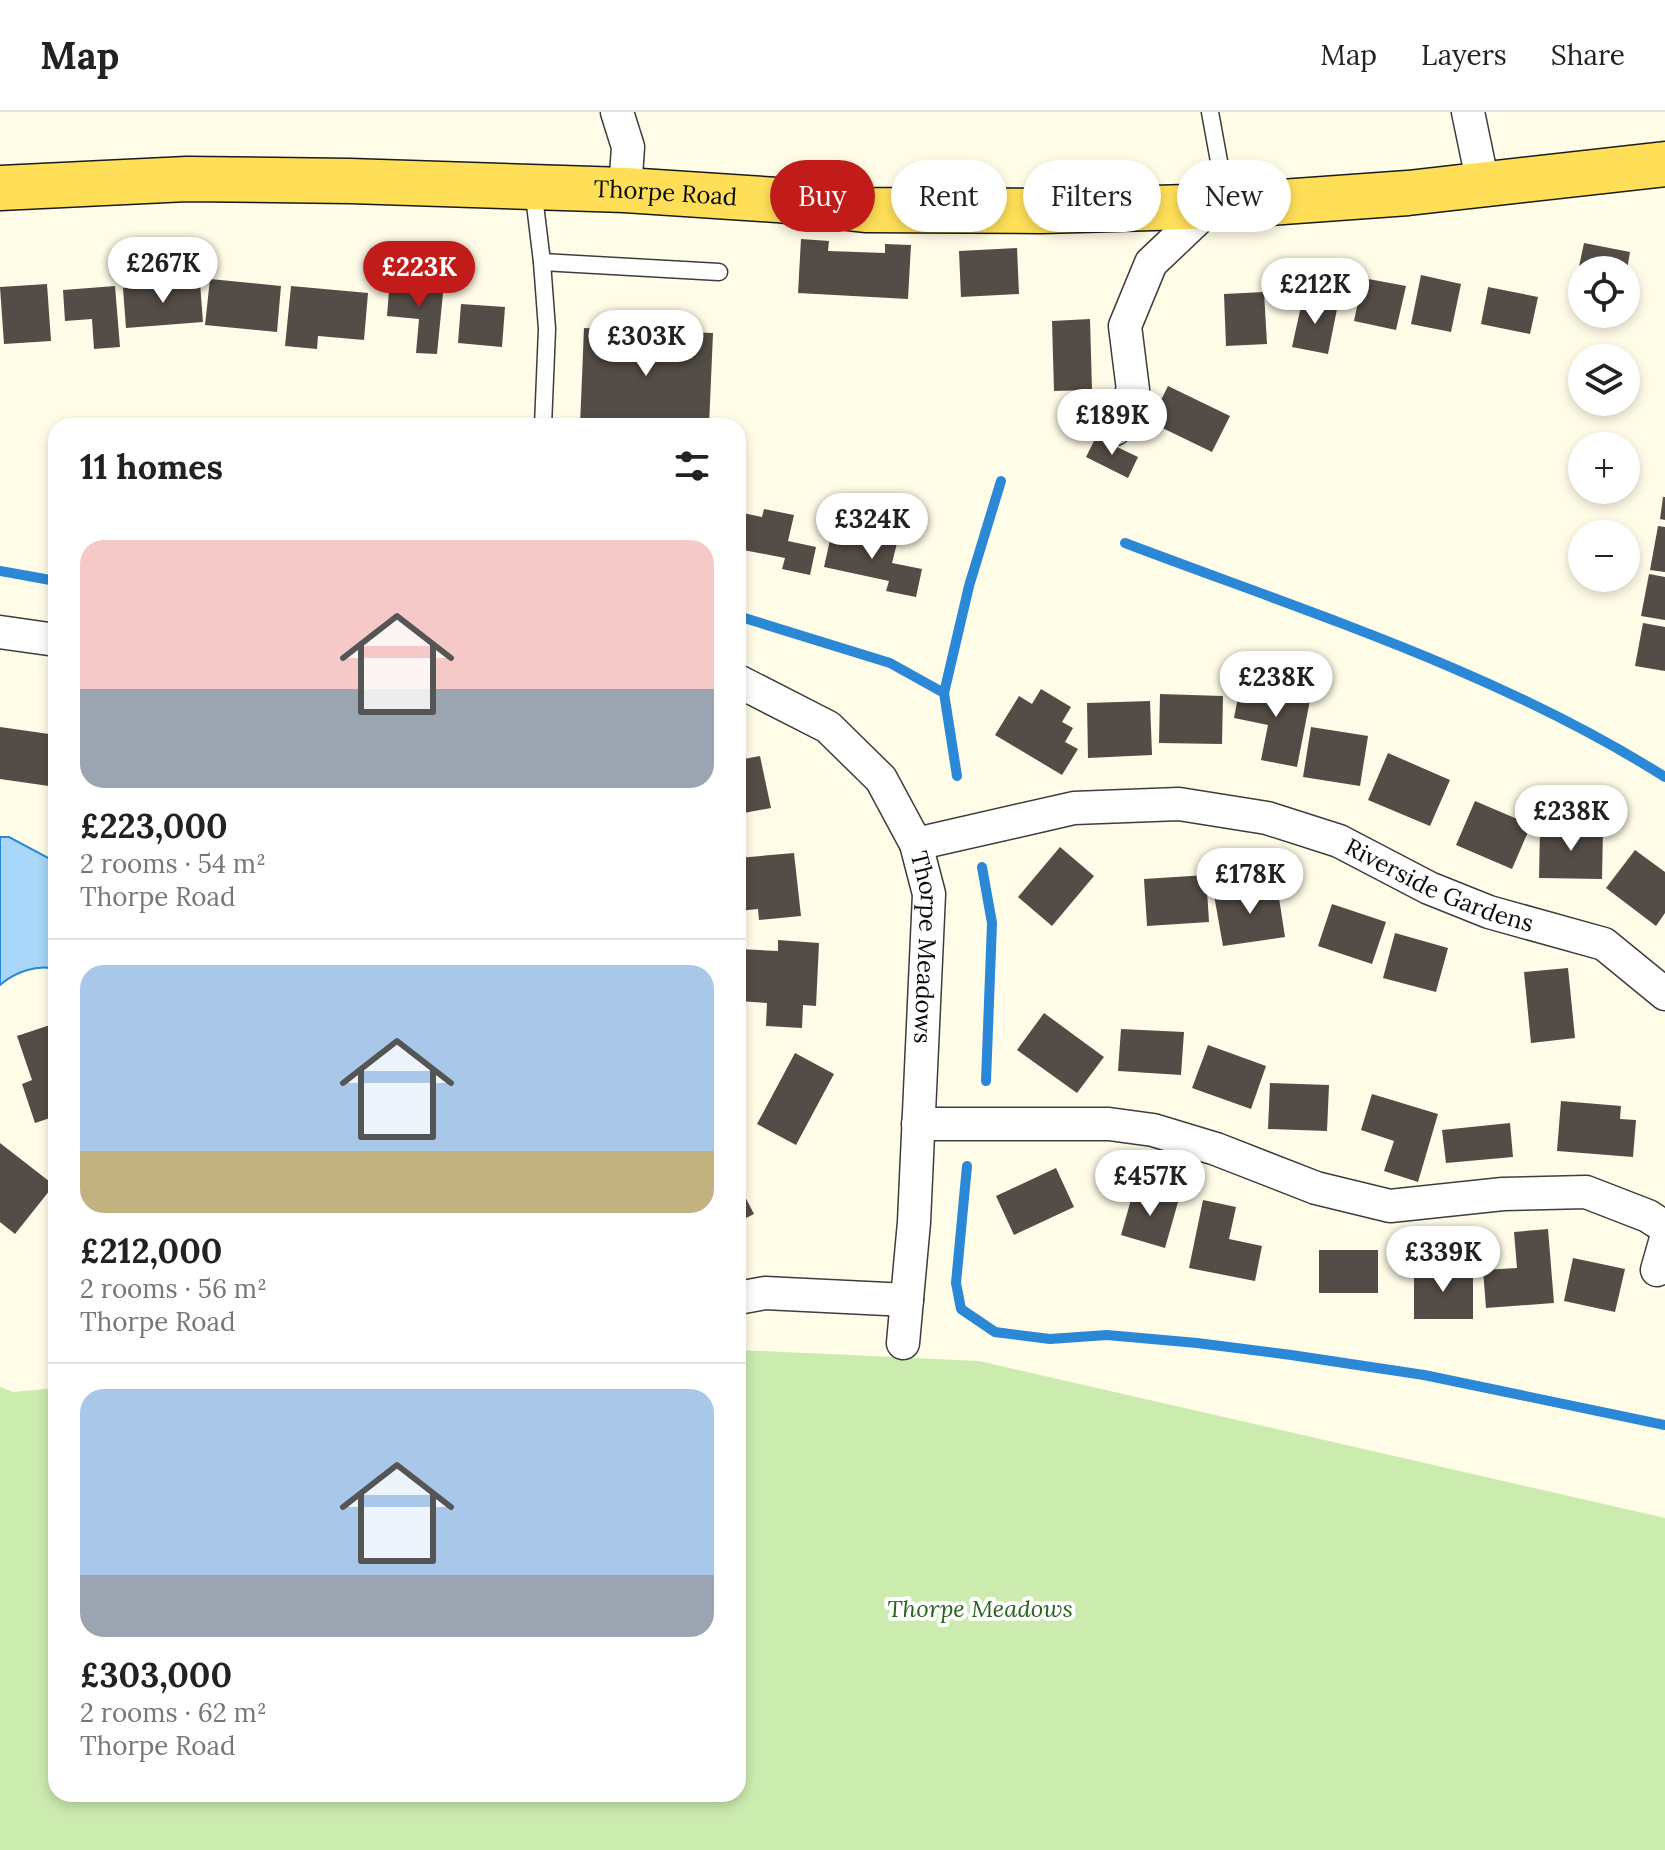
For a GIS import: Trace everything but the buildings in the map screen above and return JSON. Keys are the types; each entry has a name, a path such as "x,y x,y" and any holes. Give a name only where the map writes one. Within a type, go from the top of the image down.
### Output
{"main road":[{"name":"Thorpe Road","path":"1291,201 1408,193 1665,164"},
{"name":"Thorpe Road","path":"0,188 187,179 625,190 777,200 865,210 1041,211 1177,207"}],"street":[{"path":"617,112 628,147 625,190"},
{"path":"1468,112 1483,184"},
{"path":"1115,429 1133,390 1125,326 1151,263 1188,232"},
{"path":"0,632 48,639"},
{"name":"Thorpe Meadows","path":"746,685 828,727 881,779 916,844 929,894 914,1222 903,1343"},
{"name":"Riverside Gardens","path":"916,844 1074,808 1179,804 1267,818 1339,841 1429,888 1489,912 1604,944 1665,994"},
{"path":"918,1124 1109,1124 1166,1134 1216,1149 1316,1188 1390,1206 1503,1194 1586,1192 1648,1216 1665,1227"},
{"path":"746,1297 765,1293 907,1300"}],"lane":[{"path":"1210,112 1215,160"},
{"path":"532,187 547,329 543,418"},
{"path":"542,262 719,272"}],"green space":[{"name":"Thorpe Meadows","path":"746,1350 979,1361 1665,1518 1665,1850 0,1850 0,1387 13,1392 48,1389 48,1802 746,1802"}],"water":[{"path":"0,837 9,837 48,858 48,968 26,970 0,985"}],"waterway":[{"path":"944,693 969,586 1001,481"},
{"path":"1125,543 1401,646 1469,675 1602,740 1665,777"},
{"path":"0,571 48,580"},
{"path":"746,618 890,663 944,693 957,776"},
{"path":"982,867 992,923 986,1081"},
{"path":"967,1166 956,1283 961,1309 995,1332 1050,1339 1107,1335 1291,1355 1424,1375 1665,1425"}]}
